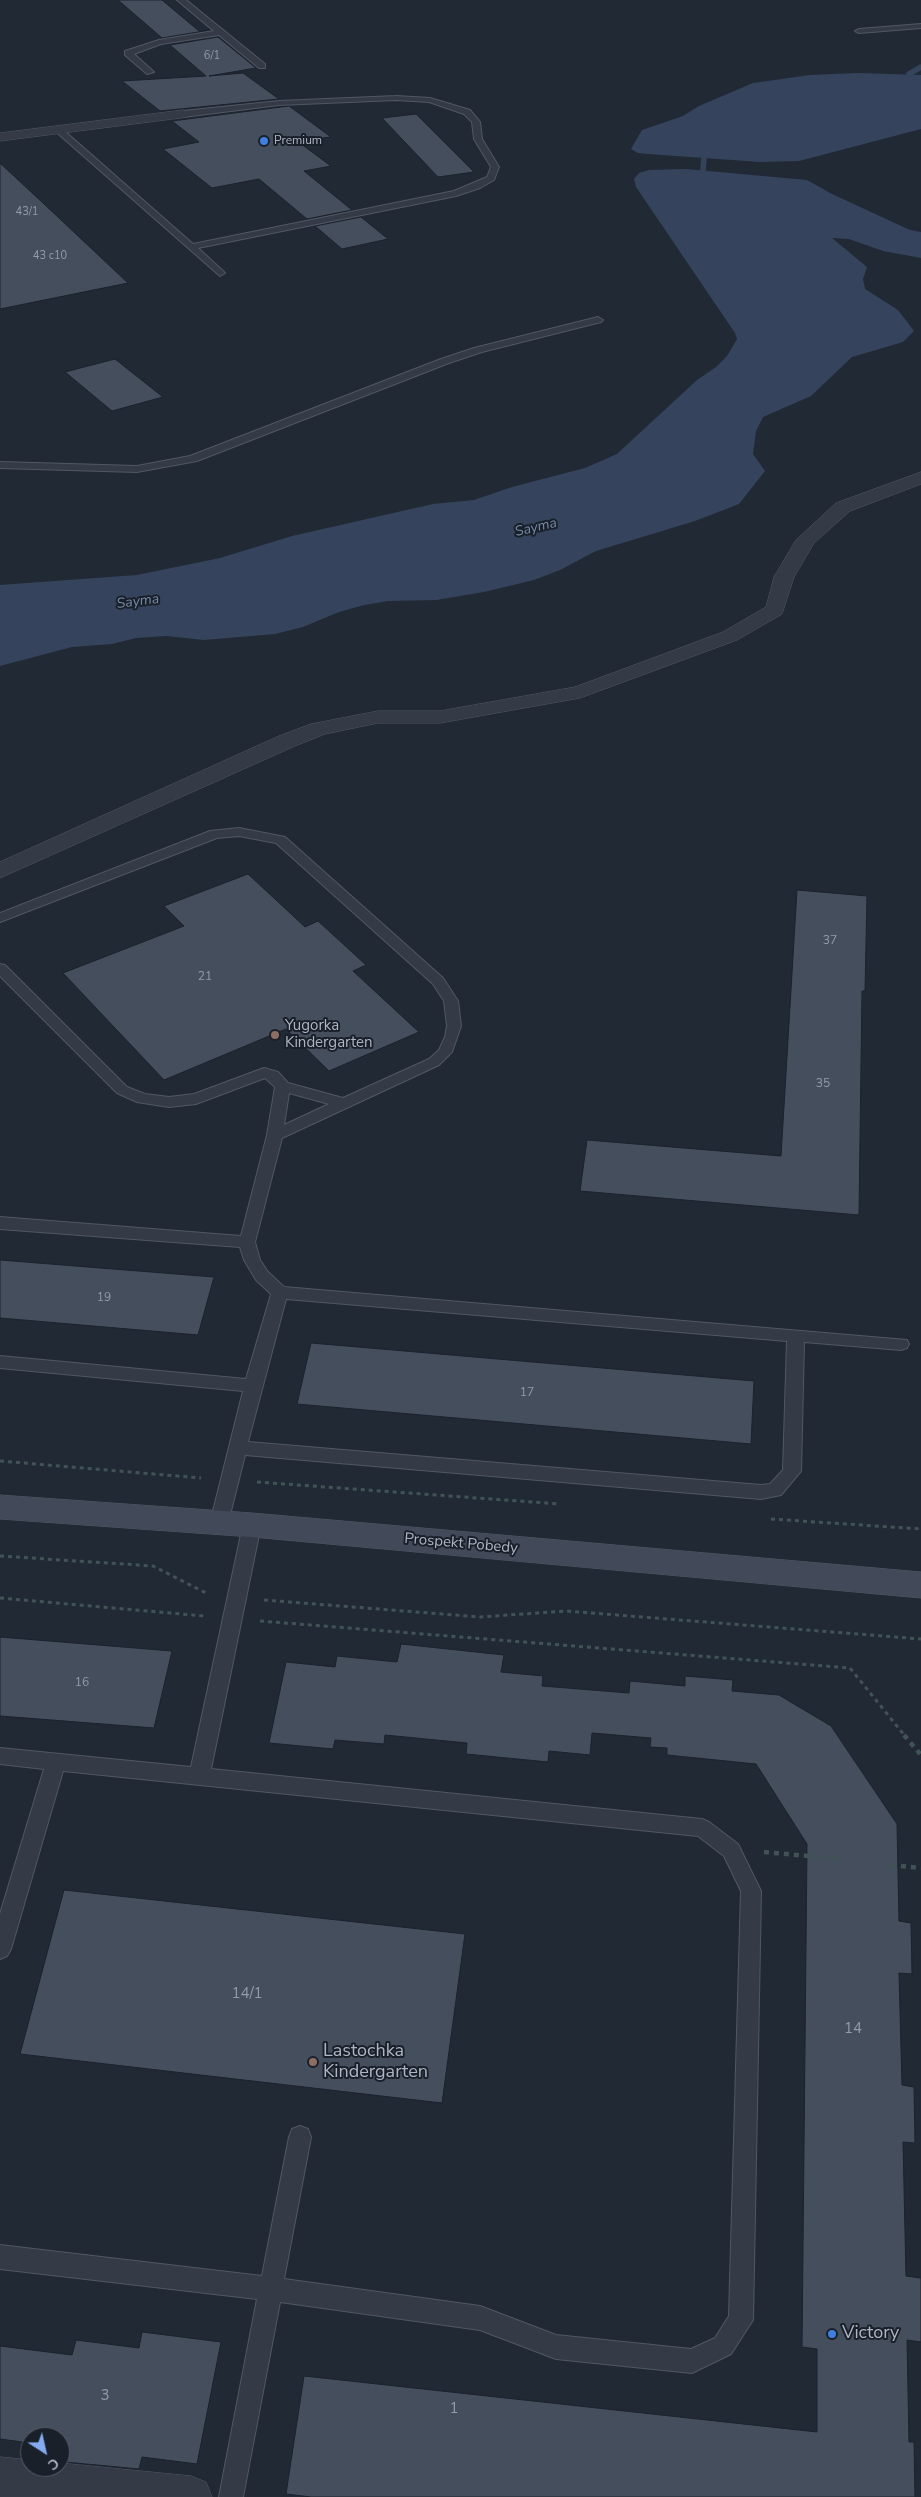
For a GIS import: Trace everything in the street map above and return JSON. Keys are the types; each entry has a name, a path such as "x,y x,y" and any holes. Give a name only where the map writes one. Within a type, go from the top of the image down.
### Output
{"street":[{"path":"0,137 183,114"},
{"path":"0,871 278,745 319,729 378,717 440,717 580,692 730,636 775,610 784,577 806,540 843,507 921,478"},
{"name":"Prospekt Pobedy","path":"0,1507 252,1525 921,1585"},
{"path":"0,2478 191,2497"}],"lane":[{"path":"182,0 262,66"},
{"path":"859,31 921,26"},
{"path":"150,72 128,53 159,42 220,32"},
{"path":"183,114 279,103 396,98 430,100 467,112 476,122 478,139 495,167 490,178 477,186 456,193 191,247"},
{"path":"58,130 220,273"},
{"path":"0,465 110,470 137,469 177,463 226,448 445,361 478,350 598,320"},
{"path":"0,918 215,834 239,832 280,840 438,981 451,1001 454,1014 452,1037 440,1057 434,1062 275,1135"},
{"path":"0,968 122,1090 142,1099 169,1102 196,1099 264,1073 273,1075 283,1086 344,1103"},
{"path":"283,1086 275,1135 247,1242 252,1260 262,1276 280,1293 796,1337 901,1344"},
{"path":"0,1223 247,1242"},
{"path":"219,1523 253,1386 280,1293"},
{"path":"238,1448 761,1492 775,1490 792,1471 796,1337"},
{"path":"0,1362 253,1386"},
{"path":"199,1777 252,1525"},
{"path":"0,1756 702,1828 731,1850 751,1891 741,2320 724,2346 692,2361 556,2347 480,2318 271,2289 0,2257"},
{"path":"0,1949 56,1762"},
{"path":"231,2497 300,2137"}],"path":[{"path":"0,1461 565,1504"},
{"path":"763,1518 921,1529"},
{"path":"0,1556 153,1566 208,1595 238,1598 480,1617 566,1611 921,1639"},
{"path":"0,1598 233,1619 850,1668 921,1755"},
{"path":"731,1850 841,1859"},
{"path":"891,1865 921,1868"}],"water":[{"path":"858,73 921,75 921,129 799,161 760,162 648,154 638,153 631,149 642,130 683,116 699,106 753,83 810,75"},
{"name":"Sayma","path":"686,169 807,180 832,194 910,230 921,232 921,258 883,251 849,239 832,238 867,267 863,279 865,289 898,310 914,331 903,342 852,357 811,396 763,417 756,431 753,454 765,471 739,504 695,521 596,551 560,570 534,580 484,592 436,600 388,601 364,605 339,612 303,627 275,634 204,640 166,636 136,638 112,644 72,647 0,666 0,585 137,575 220,558 292,536 433,504 474,500 512,487 585,468 617,454 697,380 716,367 727,356 737,339 735,333 636,187 634,179 639,173 649,170"}],"building":[{"path":"118,0 162,0 199,31 210,30 162,38"},
{"path":"218,37 256,68 209,76 243,73 279,99 160,111 122,81 206,76 170,45"},
{"path":"289,106 331,137 297,141 331,166 304,171 352,210 307,219 259,179 212,188 163,149 199,142 172,121"},
{"path":"416,114 474,172 438,177 382,118"},
{"path":"0,163 59,218 128,283 0,309"},
{"path":"361,217 388,239 342,249 315,226"},
{"path":"115,359 163,397 112,411 65,372"},
{"path":"248,874 305,927 318,921 366,965 353,971 419,1032 329,1071 286,1029 164,1080 63,973 184,926 164,906"},
{"path":"797,890 867,896 865,991 862,991 859,1215 580,1191 587,1140 781,1156"},
{"path":"0,1260 214,1277 198,1335 0,1318"},
{"path":"311,1343 754,1381 751,1444 297,1404"},
{"path":"0,1637 172,1651 154,1728 0,1716"},
{"path":"401,1644 504,1655 501,1672 543,1676 542,1686 629,1693 630,1681 685,1686 685,1676 733,1680 732,1691 779,1695 831,1726 897,1824 899,1921 911,1923 912,1974 899,1973 902,2085 914,2087 915,2143 903,2142 906,2276 921,2278 921,2342 907,2340 909,2442 914,2442 915,2497 311,2497 286,2494 304,2376 817,2432 817,2349 802,2347 807,1844 756,1764 667,1755 667,1748 650,1747 651,1738 592,1733 590,1755 549,1751 548,1762 466,1754 467,1743 385,1735 384,1744 335,1740 333,1749 269,1743 286,1662 335,1667 337,1656 397,1662"},
{"path":"64,1890 465,1934 442,2103 20,2054"},
{"path":"142,2332 221,2342 197,2464 142,2457 139,2469 70,2462 70,2427 20,2427 20,2442 0,2439 0,2346 72,2355 76,2340 139,2348"}],"waterway":[{"path":"909,74 921,67"},
{"path":"703,170 704,158"}],"place":[{"name":"Premium","path":"264,141"},
{"name":"Yugorka Kindergarten","path":"275,1035"},
{"name":"Lastochka Kindergarten","path":"313,2062"},
{"name":"Victory","path":"832,2334"}]}
